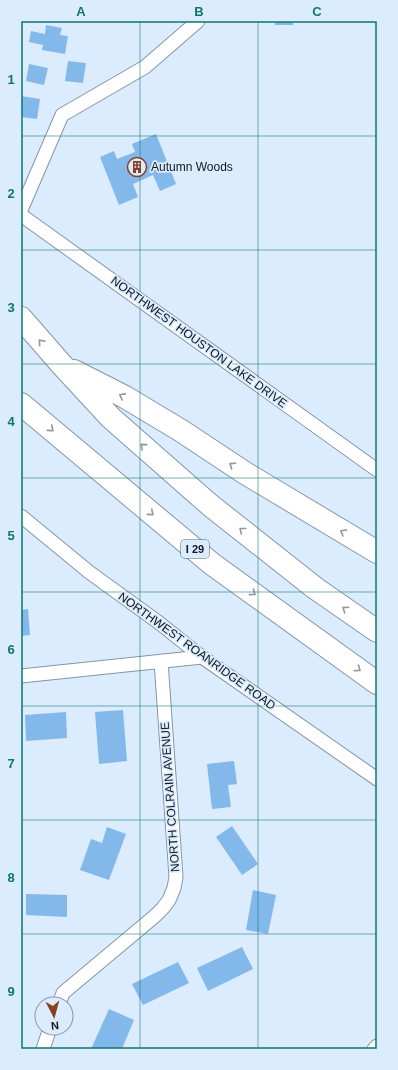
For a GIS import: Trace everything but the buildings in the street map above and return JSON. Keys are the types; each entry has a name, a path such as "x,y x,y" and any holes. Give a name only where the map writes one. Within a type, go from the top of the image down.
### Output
{"highway":[{"path":"21,318 111,418 210,504 315,588 377,631"},
{"path":"62,365 131,401 180,430 245,473 377,552"},
{"name":"I 29","path":"21,404 212,564 377,683"}],"street":[{"path":"21,210 62,115 145,67 198,21"},
{"name":"NORTHWEST HOUSTON LAKE DRIVE","path":"21,215 377,470"},
{"name":"NORTHWEST ROANRIDGE ROAD","path":"21,516 89,572 158,622 202,657 377,780"},
{"path":"21,676 202,657"},
{"name":"NORTH COLRAIN AVENUE","path":"62,996 63,993 155,916 169,900 174,888 176,877 161,661"},
{"path":"42,1049 47,1036"},
{"path":"374,1049 377,1046"}],"place":[{"name":"Autumn Woods","path":"137,167"}]}
